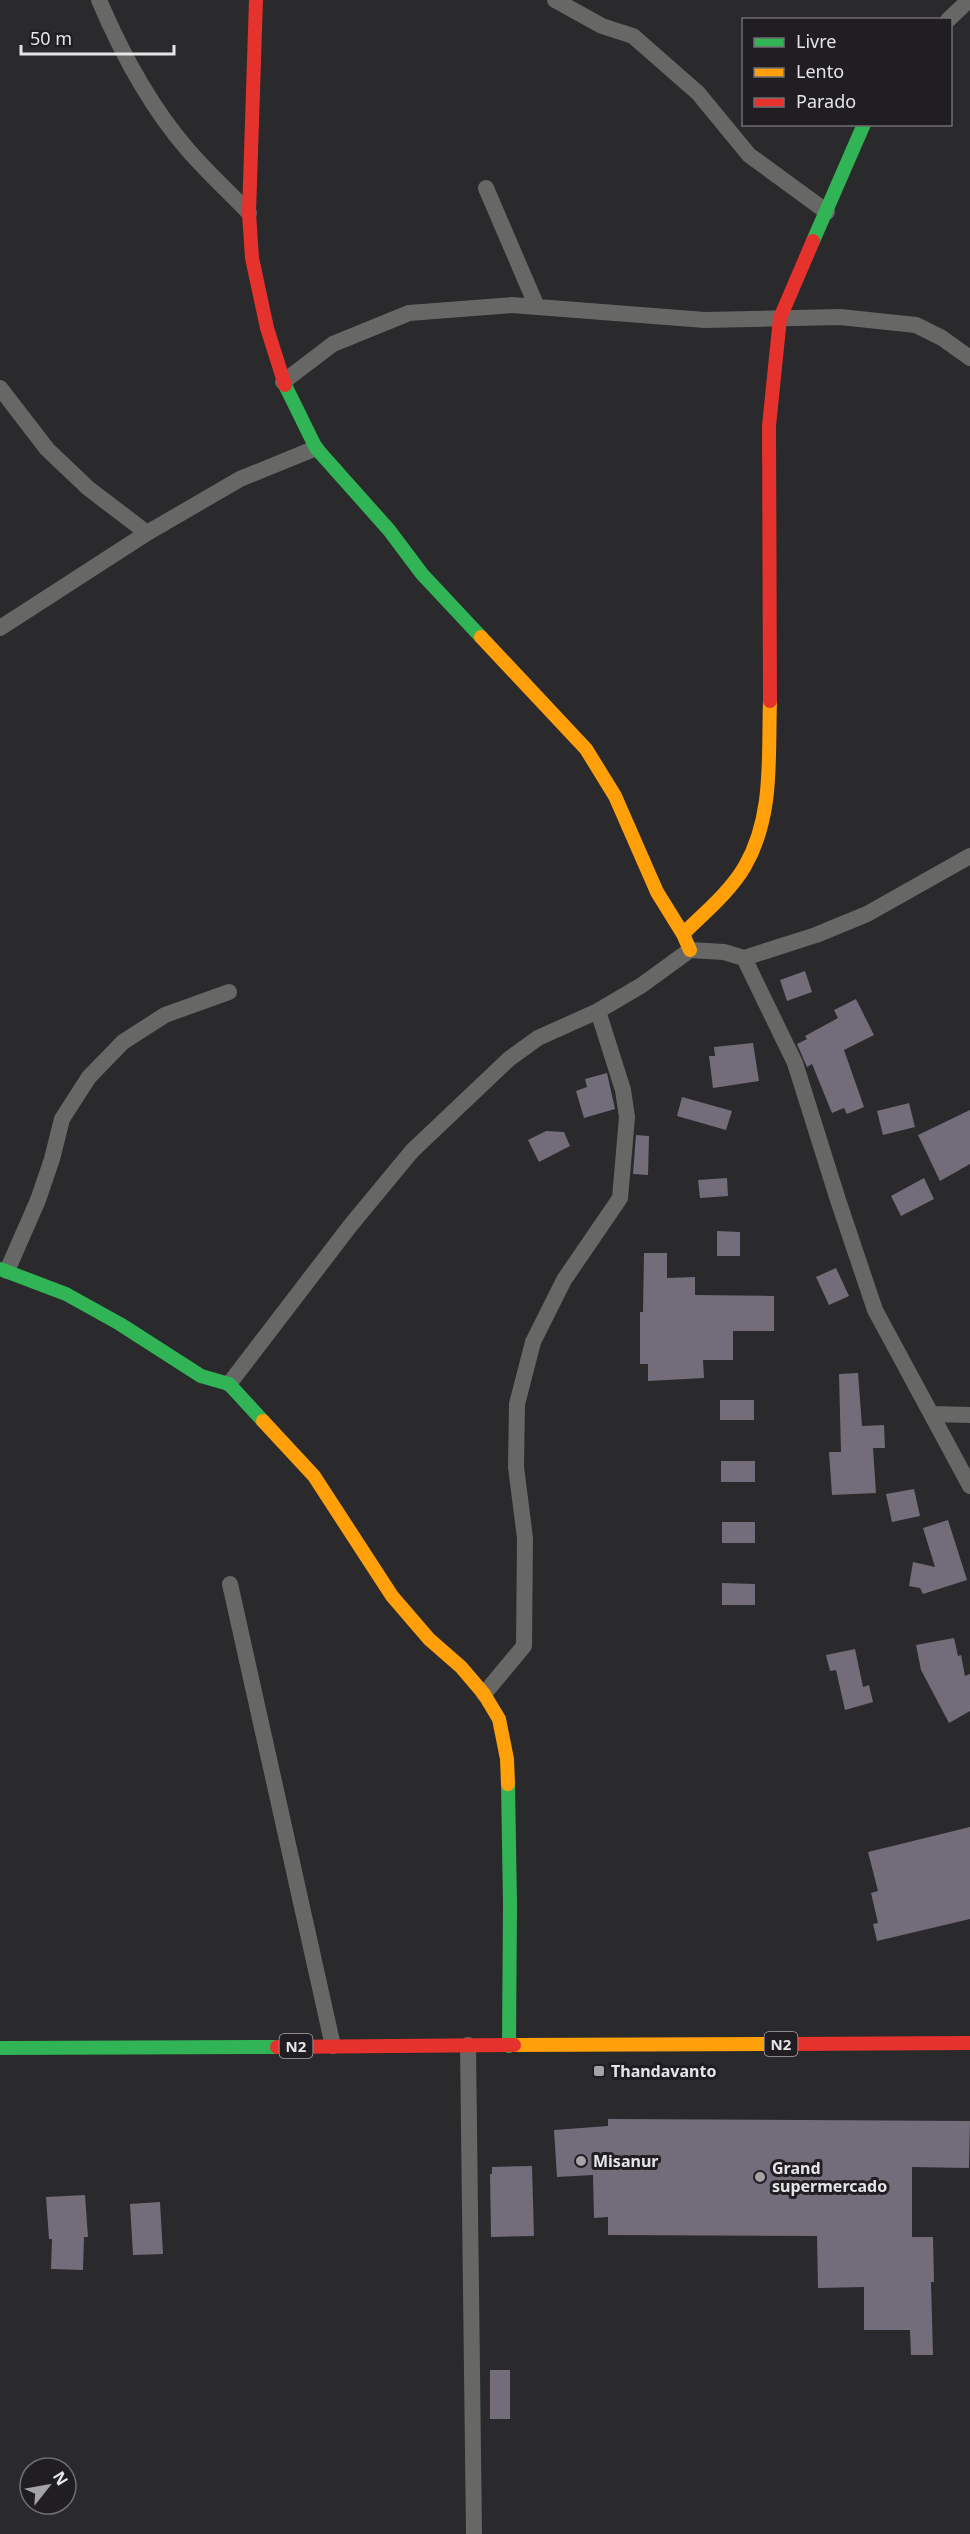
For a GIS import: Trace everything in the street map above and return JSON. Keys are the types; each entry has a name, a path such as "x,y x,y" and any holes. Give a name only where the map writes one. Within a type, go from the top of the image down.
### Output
{"street":[{"path":"99,0 124,57 161,115 189,150 249,213"},
{"path":"256,0 249,213 252,258 267,328 283,381 316,448 389,530 422,574 586,749 615,796 657,892 683,934 690,950"},
{"path":"555,0 602,26 633,36 698,93 750,155 827,212"},
{"path":"950,18 969,0"},
{"path":"683,934 719,898 744,868 759,837 767,808 771,688 770,426 780,318 863,126"},
{"path":"486,188 537,307"},
{"path":"283,381 333,344 409,314 512,305 705,320 840,317 916,325 942,338 970,358"},
{"path":"0,388 47,449 88,488 147,532"},
{"path":"0,628 147,532 240,479 316,448"},
{"path":"229,1384 342,1235 412,1151 509,1059 538,1038 598,1011 642,985 690,950 724,952 744,958 816,935 867,914 970,856"},
{"path":"744,958 795,1063 875,1310 934,1414 970,1486"},
{"path":"229,992 165,1015 123,1042 89,1077 62,1119 38,1200 3,1270 66,1294 120,1324 201,1376 229,1384 314,1476 392,1596 429,1639 461,1667 484,1694 500,1719 507,1759 510,1870 509,2046"},
{"path":"484,1694 524,1646 525,1538 516,1467 517,1404 533,1342 564,1280 620,1198 627,1117 623,1090 598,1011"},
{"path":"934,1414 970,1415"},
{"path":"230,1584 333,2046"},
{"name":"N2","path":"0,2048 970,2043"},
{"path":"468,2045 474,2534"}],"building":[{"path":"805,971 812,992 787,1001 780,980"},
{"path":"856,999 874,1035 844,1050 864,1107 847,1114 844,1108 832,1113 812,1064 807,1067 797,1044 807,1039 805,1036 838,1018 834,1010"},
{"path":"753,1043 759,1081 713,1088 709,1056 715,1056 714,1047"},
{"path":"607,1073 615,1109 584,1118 576,1091 587,1087 585,1079"},
{"path":"682,1097 732,1111 726,1130 677,1116"},
{"path":"909,1103 915,1127 883,1135 877,1111"},
{"path":"970,1110 970,1164 940,1181 918,1135"},
{"path":"546,1131 564,1132 570,1146 539,1162 528,1140"},
{"path":"636,1135 649,1136 648,1175 633,1174"},
{"path":"727,1178 728,1196 700,1198 698,1180"},
{"path":"924,1178 934,1199 901,1216 891,1196"},
{"path":"717,1231 740,1232 740,1256 717,1256"},
{"path":"644,1253 667,1253 667,1278 695,1277 695,1295 774,1296 774,1331 733,1331 733,1360 703,1360 704,1378 648,1381 648,1364 640,1364 640,1312 643,1312"},
{"path":"836,1268 849,1296 829,1305 816,1277"},
{"path":"858,1373 862,1426 884,1425 885,1448 873,1448 876,1493 832,1495 829,1452 841,1452 839,1374"},
{"path":"720,1400 754,1400 754,1420 720,1420"},
{"path":"721,1461 755,1461 755,1482 721,1482"},
{"path":"914,1489 920,1516 892,1522 886,1494"},
{"path":"948,1520 967,1580 923,1594 920,1588 909,1586 913,1562 935,1567 923,1528"},
{"path":"722,1522 755,1522 755,1543 722,1543"},
{"path":"722,1583 755,1584 755,1605 722,1605"},
{"path":"954,1638 958,1656 961,1655 965,1676 970,1674 970,1711 949,1723 921,1670 916,1645"},
{"path":"855,1649 863,1687 869,1685 873,1702 845,1710 836,1670 830,1671 826,1655"},
{"path":"970,1827 970,1919 877,1941 873,1924 878,1923 871,1893 878,1891 868,1852"},
{"name":"Grand supermercado","path":"608,2119 970,2121 969,2168 912,2167 912,2237 933,2237 934,2282 931,2282 933,2355 911,2355 910,2330 864,2330 864,2287 818,2288 817,2236 608,2235 608,2217 594,2218 593,2175 557,2177 554,2130 608,2126"},
{"path":"532,2166 534,2236 491,2237 490,2174 492,2174 492,2167"},
{"path":"85,2195 88,2237 84,2237 83,2270 51,2269 52,2239 49,2239 46,2197"},
{"path":"160,2202 163,2254 133,2255 130,2204"},
{"path":"490,2370 510,2370 510,2419 490,2419"}],"traffic: fast":[{"path":"813,241 863,126"},
{"path":"285,385 316,448 389,530 422,574 481,637"},
{"path":"0,1269 66,1294 120,1324 201,1376 229,1384 263,1421"},
{"path":"508,1784 509,2046"},
{"path":"0,2048 277,2047"}],"traffic: slow":[{"path":"481,637 586,749 615,796 657,892 683,934 690,950"},
{"path":"683,934 732,885 754,847 761,827 768,786 770,701"},
{"path":"263,1421 314,1476 392,1596 429,1639 461,1667 484,1694 499,1719 507,1759 508,1784"},
{"path":"514,2045 787,2044"}],"traffic: jam":[{"path":"256,0 249,213 252,258 267,328 285,385"},
{"path":"770,701 769,426 780,318 813,241"},
{"path":"787,2044 970,2043"},
{"path":"277,2047 514,2045"}],"place":[{"name":"Thandavanto","path":"599,2071"},
{"name":"Misanur","path":"581,2161"},
{"name":"Grand supermercado","path":"760,2177"}]}
